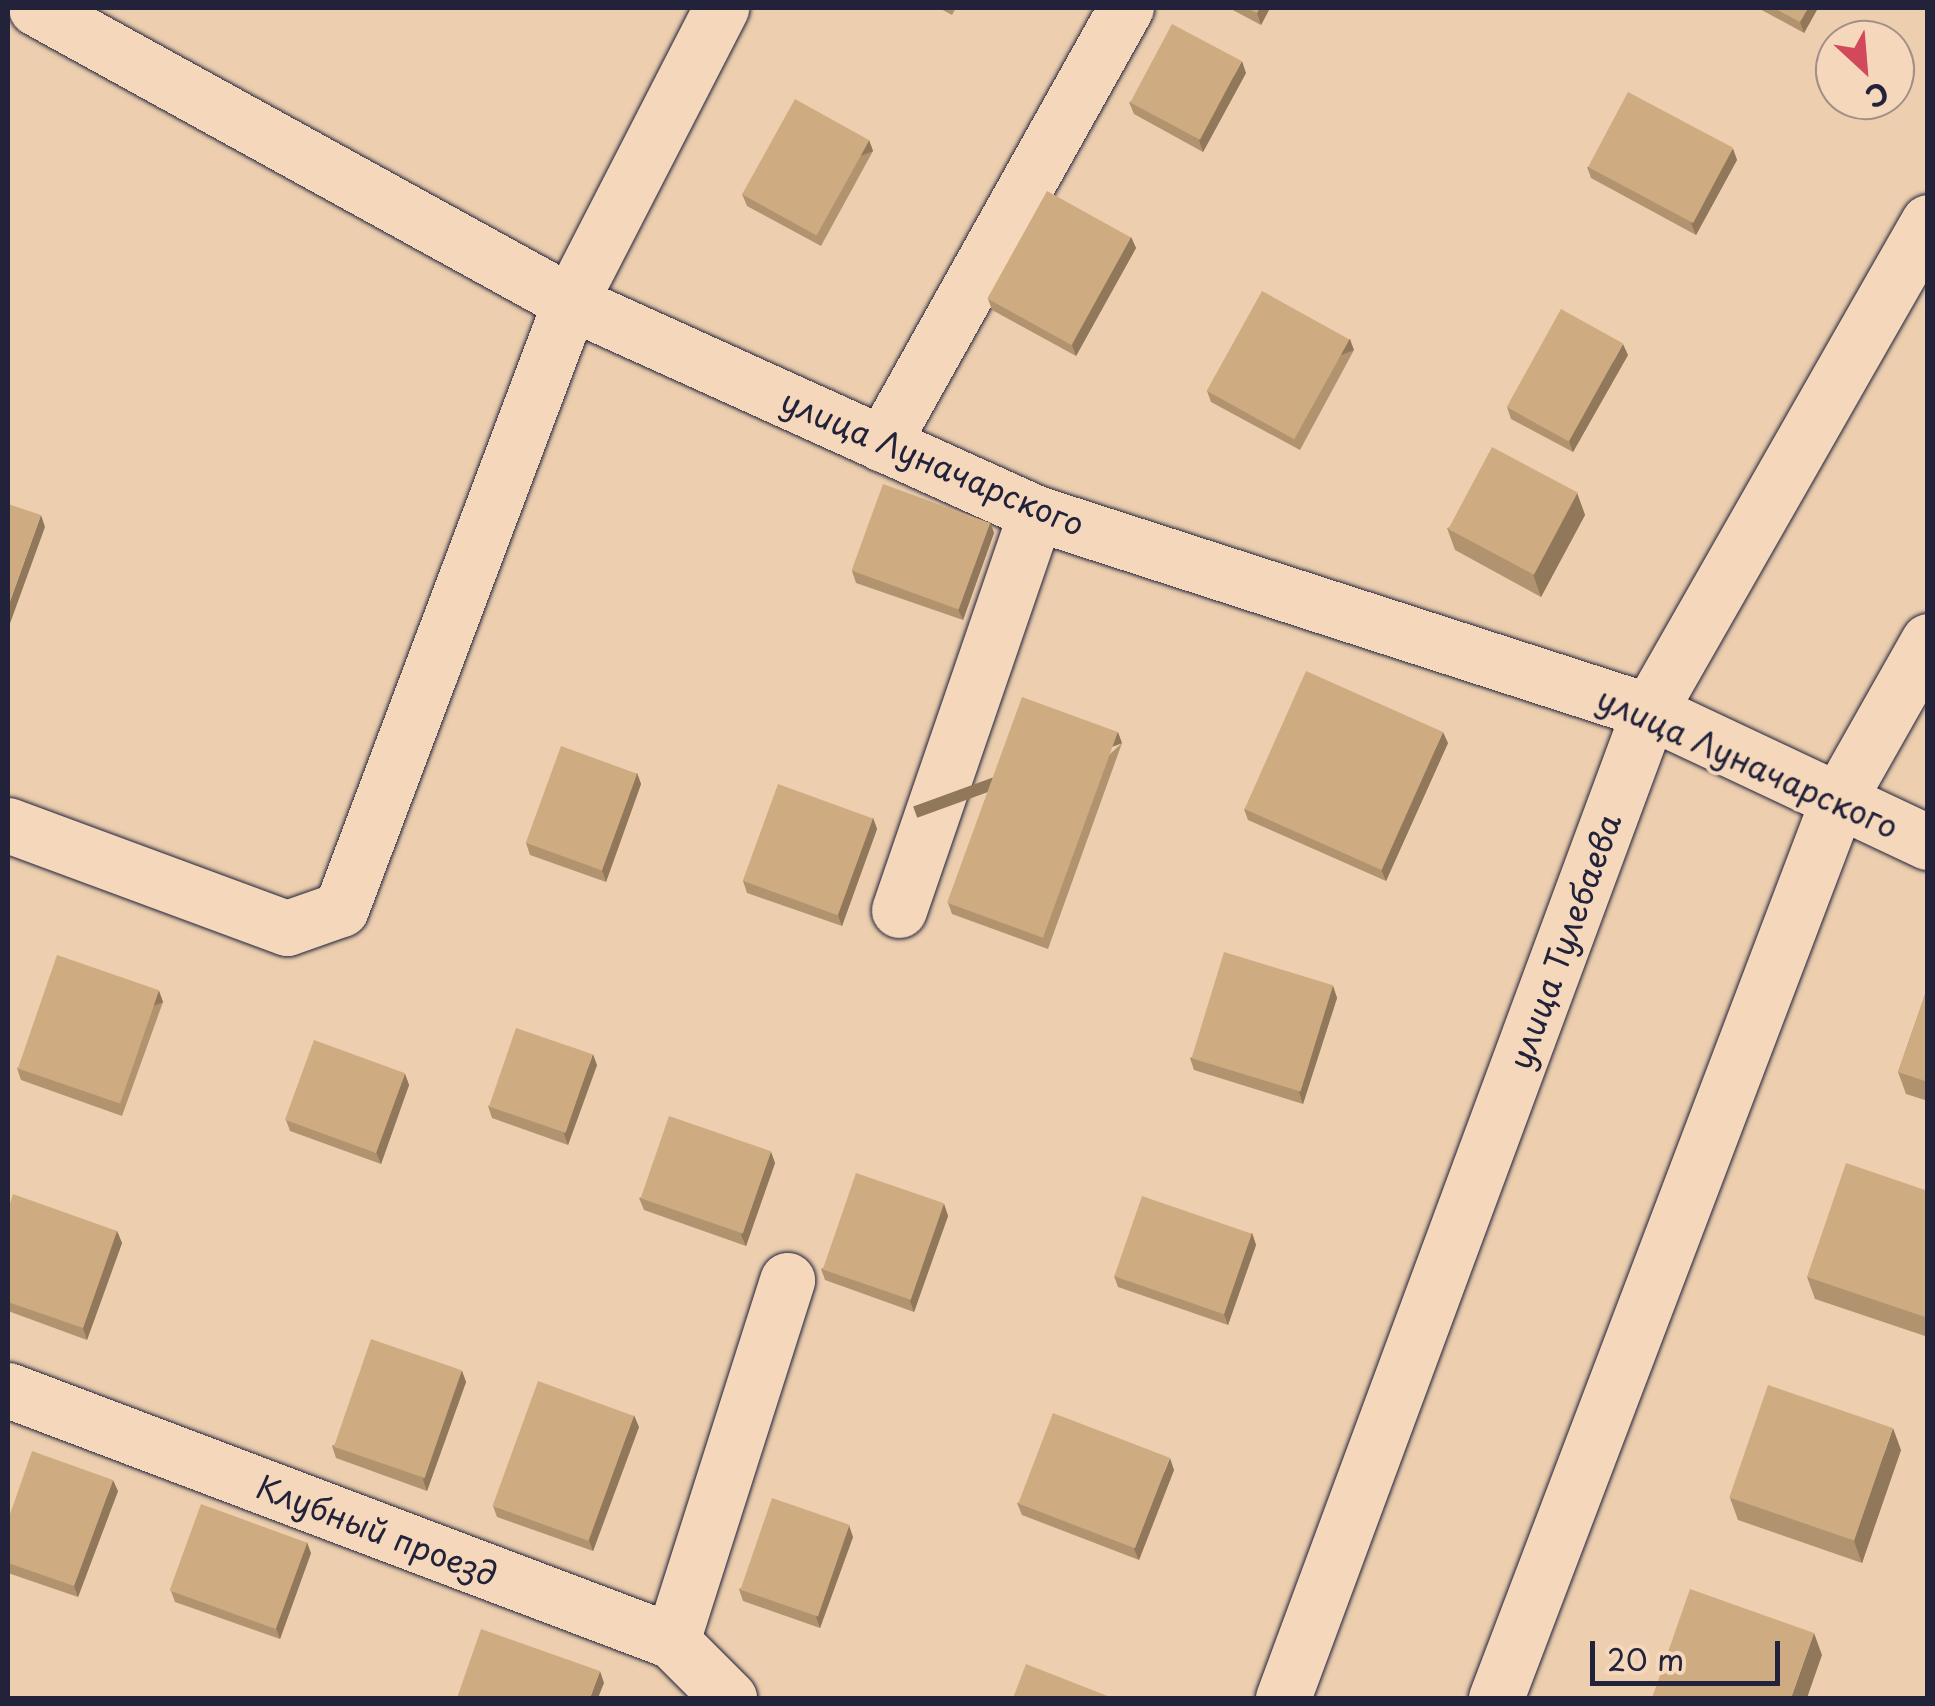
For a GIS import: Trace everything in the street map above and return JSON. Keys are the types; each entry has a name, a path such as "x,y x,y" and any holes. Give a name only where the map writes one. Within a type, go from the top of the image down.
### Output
{"street":[{"name":"улица Луначарского","path":"36,8 570,302 1036,513 1649,711 1928,842"},
{"path":"8,825 287,928 342,909 570,302 721,8"},
{"path":"882,444 1126,8"},
{"name":"улица Тулебаева","path":"1283,1698 1649,711 1928,222"},
{"path":"899,910 1036,513"},
{"path":"1496,1698 1837,802 1928,641"},
{"path":"672,1642 786,1280"},
{"name":"Клубный проезд","path":"8,1390 672,1642 729,1698"}],"building":[{"path":"1774,8 1808,8 1800,22"},
{"path":"1172,24 1242,61 1200,140 1130,103"},
{"path":"1628,92 1733,148 1693,223 1588,167"},
{"path":"795,99 869,140 816,236 742,194"},
{"path":"1047,191 1131,238 1071,345 987,299"},
{"path":"1262,291 1349,339 1294,439 1207,391"},
{"path":"1561,309 1623,343 1569,441 1507,407"},
{"path":"1492,447 1578,493 1534,575 1448,529"},
{"path":"883,484 990,523 959,609 852,570"},
{"path":"8,504 41,515 8,607"},
{"path":"1306,671 1443,732 1382,870 1245,809"},
{"path":"1022,697 1118,732 1043,938 947,903"},
{"path":"561,746 637,774 602,870 526,843"},
{"path":"778,784 873,819 838,915 743,881"},
{"path":"1224,952 1333,985 1301,1091 1192,1058"},
{"path":"57,955 159,990 120,1104 18,1068"},
{"path":"1928,986 1928,1082 1898,1072"},
{"path":"516,1028 593,1054 566,1133 489,1106"},
{"path":"314,1040 405,1073 376,1153 285,1120"},
{"path":"669,1116 771,1151 743,1233 641,1198"},
{"path":"1846,1163 1928,1191 1928,1318 1807,1277"},
{"path":"856,1173 944,1203 911,1300 823,1269"},
{"path":"13,1194 117,1231 83,1328 8,1302 8,1210"},
{"path":"1142,1196 1252,1234 1224,1314 1114,1276"},
{"path":"371,1339 462,1370 425,1478 334,1447"},
{"path":"538,1381 634,1416 588,1541 493,1506"},
{"path":"1768,1385 1893,1428 1854,1540 1729,1498"},
{"path":"1053,1413 1170,1458 1135,1548 1018,1504"},
{"path":"32,1451 113,1480 74,1586 8,1563 8,1520"},
{"path":"772,1498 850,1525 818,1616 740,1590"},
{"path":"201,1504 307,1543 276,1629 170,1590"},
{"path":"1690,1589 1814,1633 1791,1698 1652,1698"},
{"path":"481,1629 600,1671 590,1698 457,1698"},
{"path":"1026,1664 1110,1697 1013,1698"}]}
